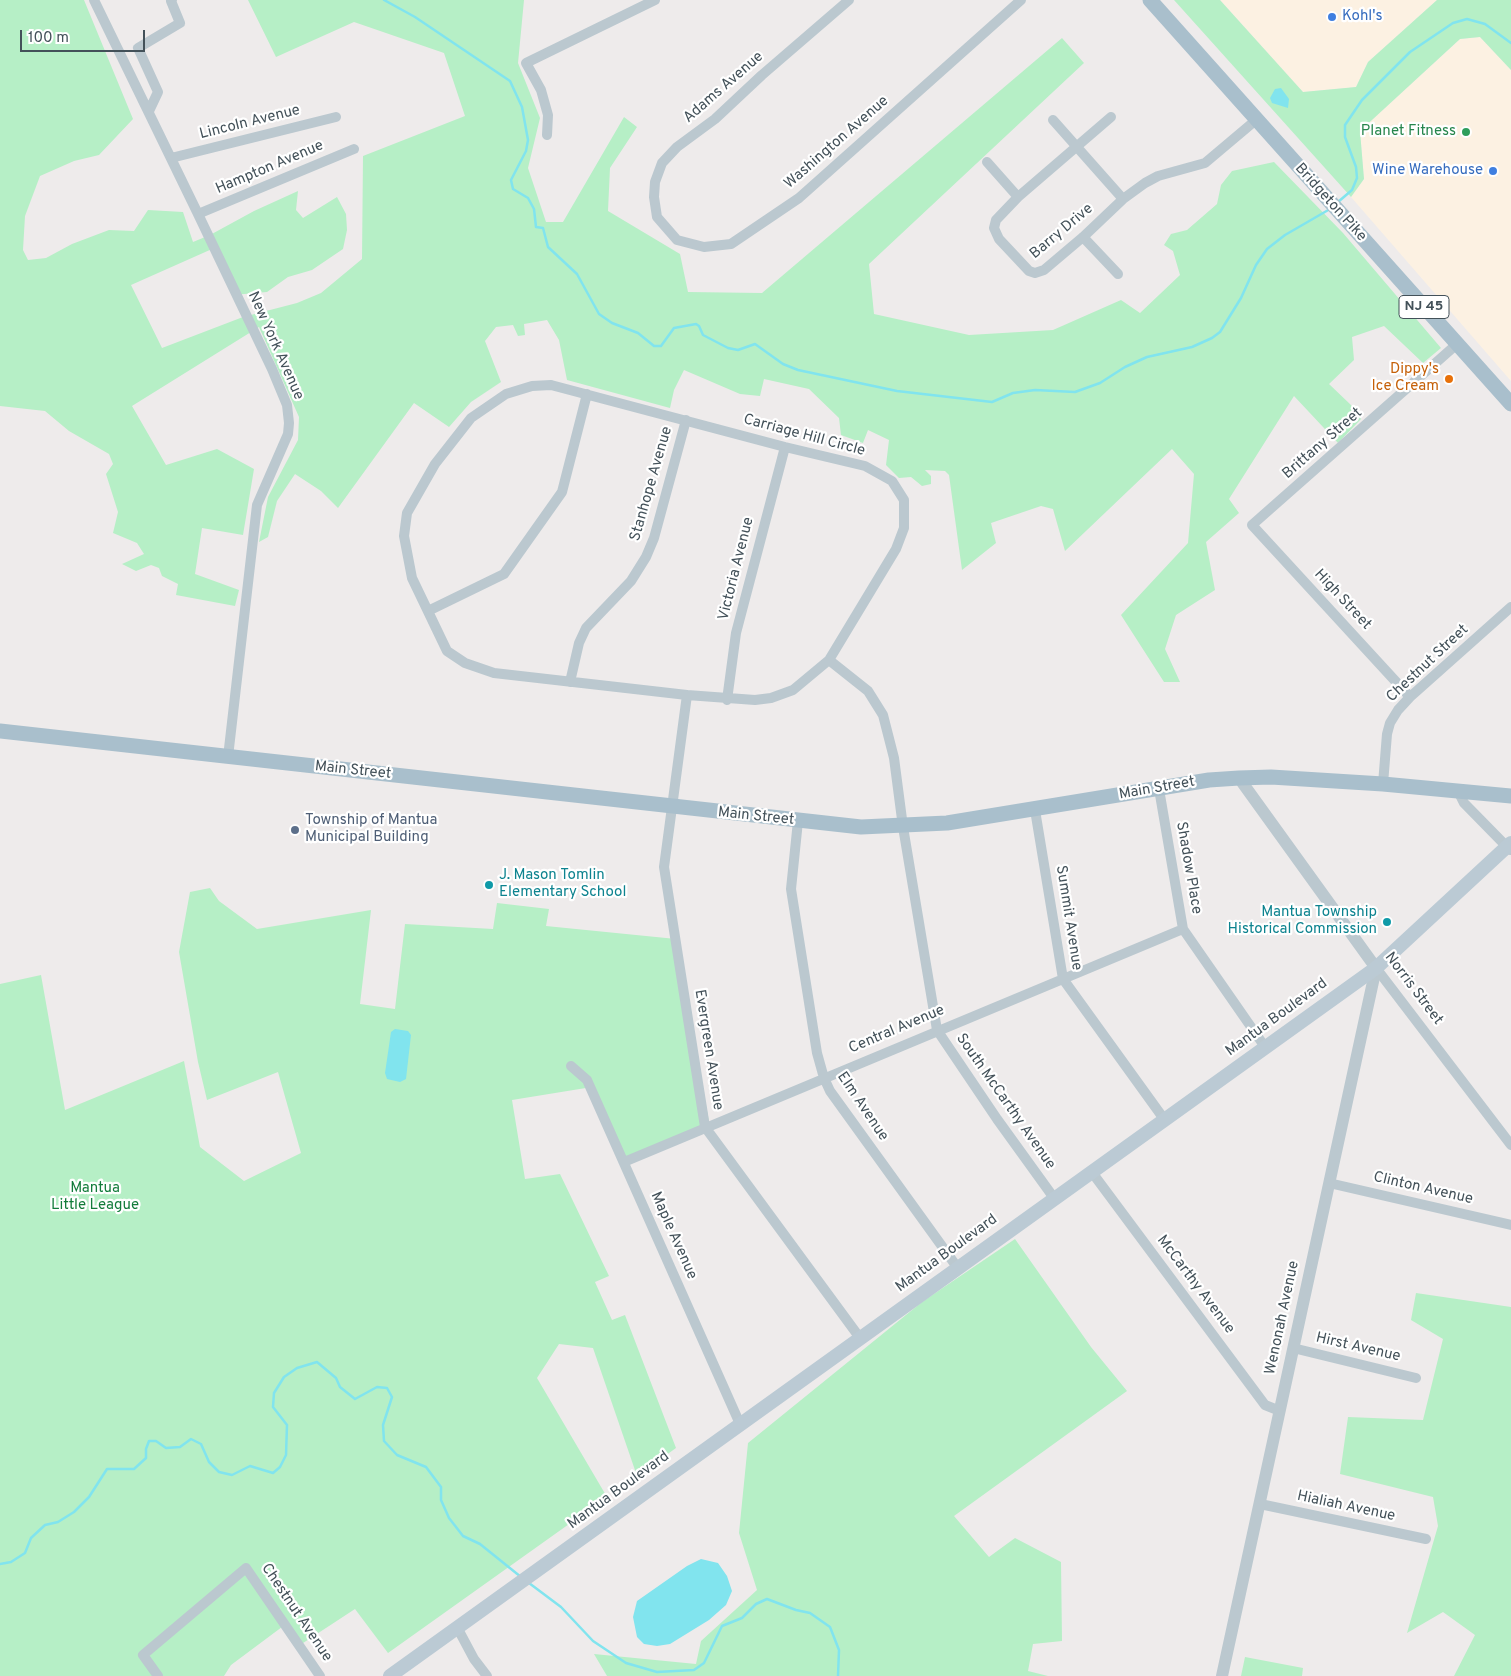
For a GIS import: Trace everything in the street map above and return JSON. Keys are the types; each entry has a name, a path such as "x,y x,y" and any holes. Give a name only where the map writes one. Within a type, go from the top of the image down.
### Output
{"main road":[{"name":"Bridgeton Pike","path":"1150,0 1511,404"},
{"name":"Main Street","path":"0,731 861,827 947,824 1209,780 1239,778 1271,777 1383,784 1457,789 1511,796"},
{"name":"Mantua Boulevard","path":"390,1676 458,1629 860,1338 957,1267 1050,1193 1091,1171 1376,968 1510,847"}],"street":[{"name":"New York Avenue","path":"94,0 149,111 287,405 289,423 284,447 257,504 228,757"},
{"path":"149,111 158,92 138,48 180,23 172,0"},
{"path":"547,135 548,115 541,90 526,63 655,0"},
{"name":"Adams Avenue","path":"657,217 654,182 662,163 677,147 715,120 762,75 849,0"},
{"name":"Washington Avenue","path":"657,217 677,240 704,247 731,244 799,198 1021,0"},
{"name":"Lincoln Avenue","path":"171,158 336,117"},
{"name":"Barry Drive","path":"1111,117 1018,197 996,220 994,228 999,239 1030,271 1035,273 1044,270 1083,237 1122,199 1158,176 1205,163 1256,120"},
{"path":"1053,120 1122,199"},
{"name":"Hampton Avenue","path":"198,214 354,149"},
{"path":"987,162 1018,197"},
{"path":"1083,237 1118,274"},
{"name":"Brittany Street","path":"1252,525 1457,344"},
{"name":"Carriage Hill Circle","path":"551,385 686,420 864,466 892,481 904,500 904,528 896,548 829,660 793,690 771,698 727,700 494,673 465,663 447,652 412,578 404,536 407,513 435,464 471,418 506,394 532,386 551,385"},
{"path":"428,611 504,574 562,492 587,394"},
{"name":"Stanhope Avenue","path":"570,682 578,644 586,628 631,581 646,558 654,538 686,420"},
{"name":"Victoria Avenue","path":"727,700 736,632 785,447"},
{"name":"High Street","path":"1252,525 1410,696"},
{"name":"Chestnut Street","path":"1383,784 1390,723 1410,696 1511,607"},
{"name":"South McCarthy Avenue","path":"829,660 868,691 883,715 894,758 903,827 937,1030 996,1119 1050,1193"},
{"name":"Evergreen Avenue","path":"687,696 664,867 705,1127 860,1338"},
{"name":"Norris Street","path":"1239,778 1376,968 1511,1144"},
{"name":"Shadow Place","path":"1159,789 1184,929 1265,1047"},
{"path":"1457,789 1464,803 1510,847"},
{"name":"Summit Avenue","path":"1035,810 1062,979 1164,1119"},
{"name":"Elm Avenue","path":"798,821 791,889 818,1053 824,1078 830,1091 957,1267"},
{"name":"Central Avenue","path":"624,1162 937,1030 1184,929"},
{"name":"Wenonah Avenue","path":"1222,1676 1376,968"},
{"name":"Maple Avenue","path":"571,1066 587,1080 740,1424"},
{"name":"McCarthy Avenue","path":"1091,1171 1265,1405 1280,1411"},
{"name":"Clinton Avenue","path":"1329,1183 1511,1224"},
{"name":"Hirst Avenue","path":"1293,1348 1416,1378"},
{"name":"Hialiah Avenue","path":"1260,1504 1426,1540"},
{"name":"Chestnut Avenue","path":"158,1676 143,1655 246,1568 320,1676"},
{"path":"458,1629 474,1659 487,1676"}],"shaded area":[{"path":"1220,0 1437,0 1368,62 1356,87 1303,92"},
{"path":"1480,37 1511,70 1511,381 1351,197 1364,179 1360,131 1460,39"}],"green space":[{"path":"0,0 84,0 133,119 99,155 74,161 40,176 25,216 23,250 28,260 46,258 72,244 109,230 134,231 148,210 183,212 193,242 298,191 296,210 303,218 337,197 346,214 347,230 343,249 312,270 288,277 267,292 233,295 212,249 131,285 162,348 243,317 297,303 321,293 362,259 363,156 465,116 444,53 354,22 276,57 248,0 524,0 518,63 540,118 528,168 546,222 563,222 624,117 637,127 610,168 608,211 680,254 688,292 762,293 1062,38 1084,63 869,264 874,314 969,335 1053,330 1121,300 1140,313 1180,275 1173,251 1164,245 1171,234 1187,230 1217,204 1221,185 1232,171 1274,162 1343,233 1441,348 1423,363 1384,326 1352,337 1354,360 1329,384 1351,405 1361,419 1338,443 1294,396 1229,499 1239,513 1206,542 1215,590 1176,615 1165,649 1180,682 1164,682 1121,615 1188,543 1194,474 1172,449 1065,551 1053,509 1041,506 991,523 996,543 962,570 949,475 945,471 925,470 931,476 931,484 922,486 911,477 899,478 886,465 889,440 868,430 863,443 841,435 839,418 809,389 764,379 760,396 740,394 684,370 674,390 670,408 567,380 559,340 547,320 524,324 525,335 518,336 513,325 496,327 485,341 501,382 471,402 449,427 414,403 338,508 321,491 295,474 277,501 268,537 259,542 268,497 298,440 299,417 259,327 132,406 166,465 217,449 254,469 243,535 202,528 195,574 239,590 235,606 176,595 178,584 162,576 159,568 151,565 136,571 122,564 144,554 137,543 113,533 118,512 106,474 113,464 109,454 69,431 45,411 0,406"},
{"path":"1174,0 1220,0 1303,92 1356,87 1368,62 1437,0 1511,0 1511,70 1480,37 1460,39 1360,131 1364,179 1351,197"},
{"name":"Mantua Little League","path":"210,888 219,901 257,929 371,910 360,1004 395,1009 405,924 493,929 497,903 549,909 546,926 676,939 710,1127 627,1160 592,1087 512,1100 525,1179 560,1174 609,1276 595,1282 612,1320 625,1315 676,1448 637,1476 593,1348 559,1344 537,1378 607,1497 388,1653 355,1609 300,1645 286,1624 231,1665 224,1676 0,1676 0,984 41,975 65,1110 184,1061 200,1147 244,1181 301,1153 278,1072 207,1100 198,1062 179,952 190,892"},
{"path":"1015,1239 1091,1347 1127,1391 954,1516 989,1557 1015,1538 1061,1562 1062,1641 1033,1644 1028,1671 1048,1676 607,1676 594,1654 696,1664 701,1641 757,1590 739,1533 748,1443 922,1302"},
{"path":"1416,1293 1511,1307 1511,1676 1454,1676 1475,1635 1443,1612 1407,1633 1438,1526 1433,1497 1340,1474 1348,1417 1423,1420 1443,1339 1411,1320"},
{"path":"1245,1657 1303,1668 1302,1676 1241,1676"}],"water":[{"path":"1281,88 1289,99 1288,108 1272,103 1270,98 1275,89"},
{"path":"395,1029 408,1031 411,1035 406,1079 400,1082 387,1079 385,1073 391,1032"},
{"path":"701,1559 718,1563 727,1576 732,1591 726,1605 709,1620 670,1644 657,1646 644,1644 637,1637 633,1617 637,1601 687,1566"}],"waterway":[{"path":"384,0 415,17 510,81 522,107 528,140 526,151 511,180 513,189 528,198 534,209 536,227 543,228 548,247 577,274 599,314 612,323 638,333 654,346 661,346 674,328 696,324 703,335 728,348 738,350 755,344 783,364 798,370 897,391 992,402 1013,393 1035,390 1075,392 1100,383 1125,367 1147,357 1192,347 1212,338 1220,332 1241,298 1256,265 1267,249 1285,235 1330,209"},
{"path":"1338,202 1352,190 1357,178 1356,167 1345,137 1345,125 1362,100 1410,52 1453,23 1467,19 1485,24 1511,43"},
{"path":"0,1564 11,1562 25,1553 31,1538 45,1525 58,1522 74,1512 89,1497 107,1469 134,1469 146,1458 146,1449 149,1441 156,1441 166,1448 180,1447 191,1439 201,1444 209,1462 219,1472 232,1475 250,1466 273,1473 280,1467 286,1455 287,1425 273,1407 274,1393 284,1377 297,1368 317,1362 336,1378 340,1387 355,1399 377,1387 387,1388 392,1397 383,1425 384,1441 397,1455 426,1467 441,1487 441,1500 449,1518 463,1536 480,1544 521,1577"},
{"path":"529,1583 561,1607 593,1641 626,1663 657,1672 694,1670 704,1663 722,1626 742,1618 756,1604 767,1599 810,1613 830,1627 839,1650 838,1676"}],"place":[{"name":"Kohl's","path":"1332,17"},
{"name":"Planet Fitness","path":"1466,132"},
{"name":"Wine Warehouse","path":"1493,171"},
{"name":"Dippy's Ice Cream","path":"1449,379"},
{"name":"Township of Mantua Municipal Building","path":"295,830"},
{"name":"J. Mason Tomlin Elementary School","path":"489,885"},
{"name":"Mantua Township Historical Commission","path":"1387,922"}]}
